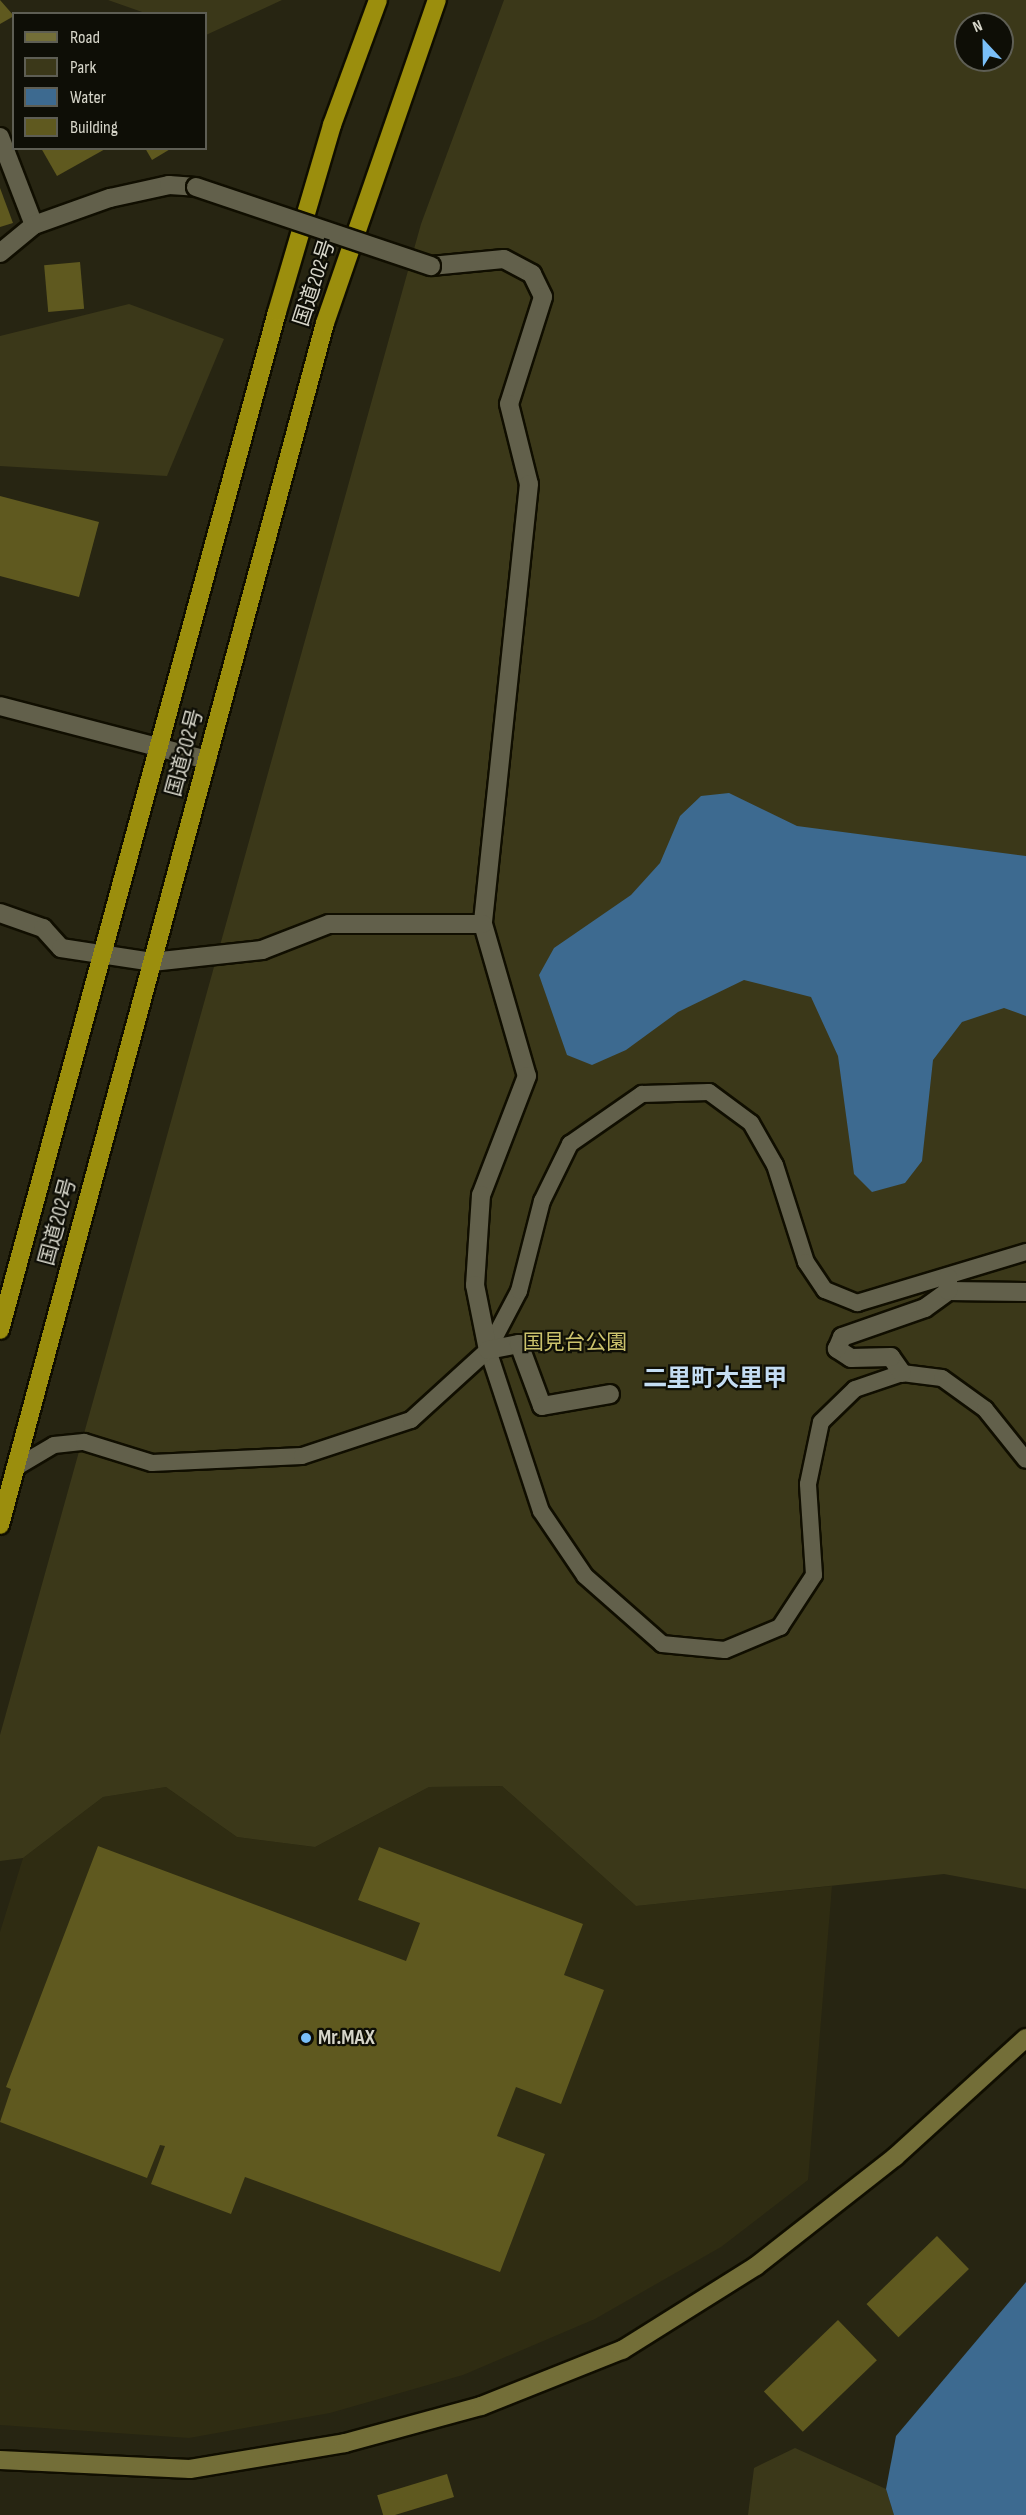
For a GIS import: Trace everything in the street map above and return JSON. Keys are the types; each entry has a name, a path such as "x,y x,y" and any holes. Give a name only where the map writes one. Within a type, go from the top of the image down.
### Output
{"highway":[{"name":"国道202号","path":"0,1330 277,312 332,125 378,0"},
{"name":"国道202号","path":"0,1524 325,323 437,0"}],"street":[{"path":"0,137 34,225"},
{"path":"0,253 34,225 110,198 169,185 196,187 431,266 504,259 532,274 543,297 509,404 529,484 483,924 527,1076 481,1195 475,1285 488,1350 519,1344 542,1406 610,1394"},
{"path":"0,706 207,760"},
{"path":"0,913 43,928 61,948 101,956 152,962 261,950 329,924 483,924"},
{"path":"902,1373 891,1357 851,1358 837,1349 842,1337 925,1308 948,1284 1026,1292"},
{"path":"0,2460 189,2469 345,2443 481,2406 622,2350 756,2266 895,2157 1026,2038"}],"lane":[{"path":"15,1468 54,1445 84,1442 152,1463 302,1456 411,1420 488,1350 519,1291 542,1201 570,1144 642,1094 709,1092 751,1124 775,1165 806,1262 825,1290 857,1303 948,1284 1026,1252"},
{"path":"488,1350 540,1511 585,1576 662,1644 725,1650 780,1627 814,1575 808,1484 821,1422 855,1389 902,1373 942,1377 985,1409 1026,1460"}],"shaded area":[{"path":"502,1786 636,1906 832,1886 808,2180 721,2247 595,2319 463,2375 330,2413 189,2438 0,2425 0,1932 23,1858 103,1797 166,1787 237,1837 315,1847 429,1787"}],"green space":[{"path":"108,0 282,0 207,35 207,12 142,12"},
{"name":"国見台公園","path":"504,0 1026,0 1026,1889 944,1874 636,1906 502,1786 429,1787 315,1847 237,1837 166,1787 103,1797 23,1858 0,1861 0,1735 421,224"},
{"path":"129,304 224,339 167,476 0,466 0,336"},
{"path":"795,2448 886,2489 894,2515 748,2515 754,2468"}],"water":[{"path":"729,793 797,826 1026,856 1026,1016 1004,1008 962,1022 933,1060 922,1161 905,1183 872,1192 854,1174 838,1056 811,997 744,980 678,1012 626,1050 592,1065 567,1055 539,975 554,948 631,895 660,863 680,816 701,796"},
{"path":"1026,2282 1026,2515 894,2515 886,2489 896,2436"}],"building":[{"path":"0,0 12,14 12,17 0,24"},
{"path":"42,150 103,150 57,176"},
{"path":"146,150 169,150 152,160"},
{"path":"0,188 13,223 0,227"},
{"path":"80,262 84,309 48,312 44,265"},
{"path":"0,496 99,522 79,597 0,576"},
{"name":"Mr.MAX","path":"98,1846 406,1961 420,1923 358,1900 379,1847 583,1924 564,1975 604,1990 561,2104 516,2087 497,2136 545,2154 500,2272 245,2177 231,2214 151,2184 165,2146 160,2145 147,2178 0,2122 11,2089 6,2087"},
{"path":"937,2236 969,2269 898,2337 867,2304"},
{"path":"838,2320 877,2360 803,2432 764,2392"},
{"path":"447,2474 454,2497 395,2515 383,2515 377,2495"}],"place":[{"name":"Mr.MAX","path":"306,2038"}],"district":[{"name":"二里町大里甲","path":"715,1379"}]}
